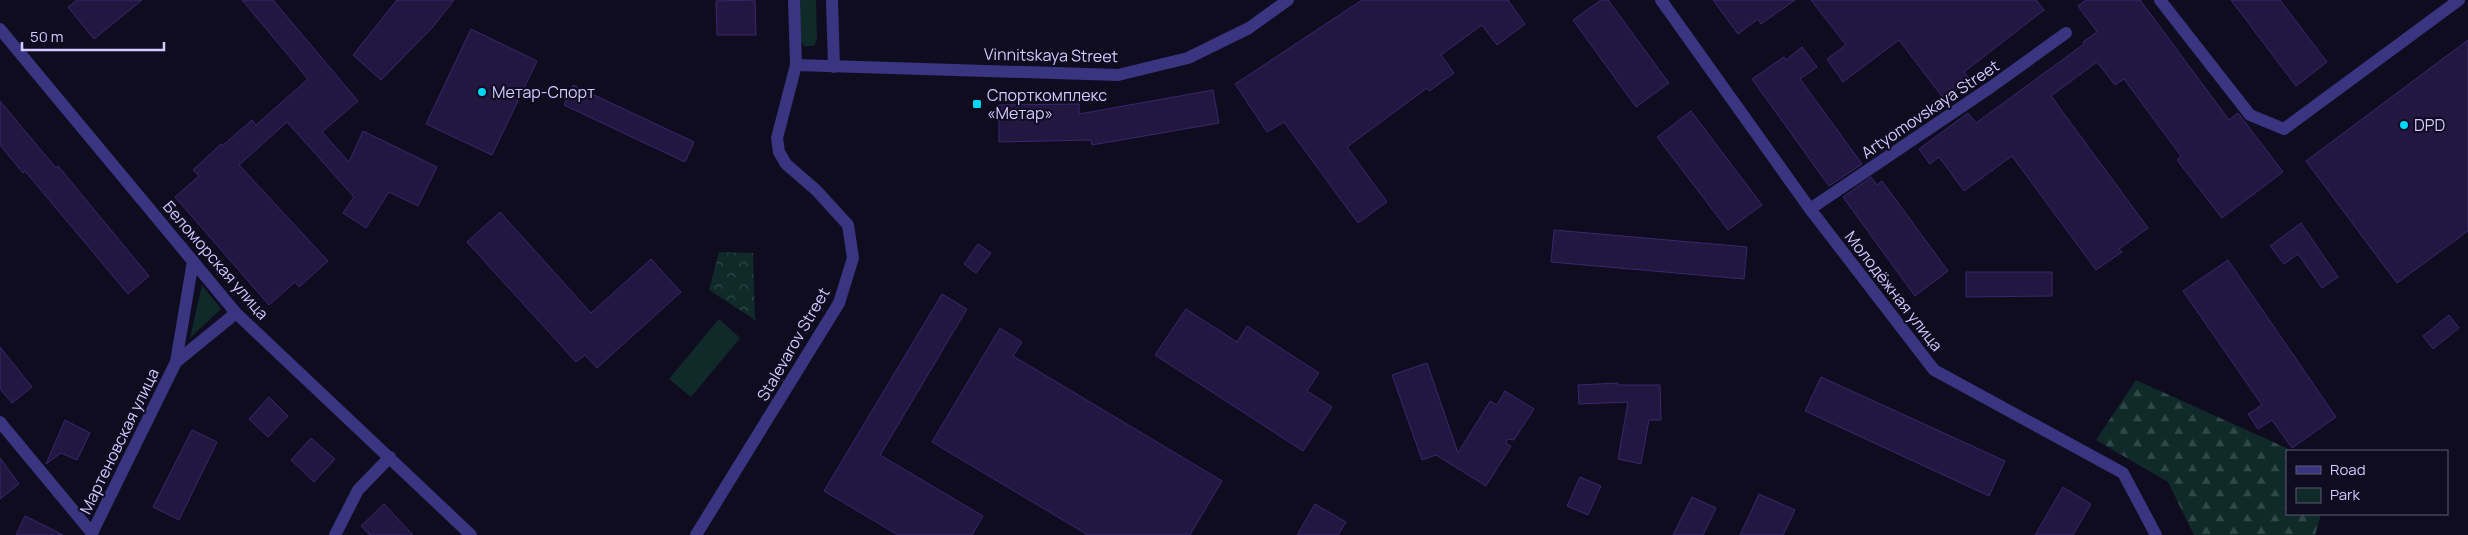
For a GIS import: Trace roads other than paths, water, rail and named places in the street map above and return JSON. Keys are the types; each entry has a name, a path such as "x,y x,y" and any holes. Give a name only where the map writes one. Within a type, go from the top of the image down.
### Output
{"street":[{"name":"Stalevarov Street","path":"696,535 839,303 853,258 848,225 816,190 786,164 778,152 777,138 796,65 794,0"},
{"path":"832,0 834,67"},
{"name":"Vinnitskaya Street","path":"796,65 1118,75 1188,58 1250,28 1288,0"},
{"name":"Молодёжная улица","path":"1661,0 1810,210 1934,370 2123,473 2156,535"},
{"path":"2160,0 2250,115 2284,129 2459,0"},
{"name":"Беломорская улица","path":"0,28 236,313 390,456 471,535"},
{"name":"Artyomovskaya Street","path":"1810,210 1991,87 2066,33"},
{"path":"176,362 193,261"},
{"path":"176,362 236,313"},
{"name":"Мартеновская улица","path":"91,534 176,362"},
{"path":"0,422 91,534"},
{"path":"335,535 358,490 390,456"}],"place":[{"name":"Метар-Спорт","path":"482,92"},
{"name":"Спорткомплекс «Метар»","path":"977,104"},
{"name":"DPD","path":"2404,125"}]}
